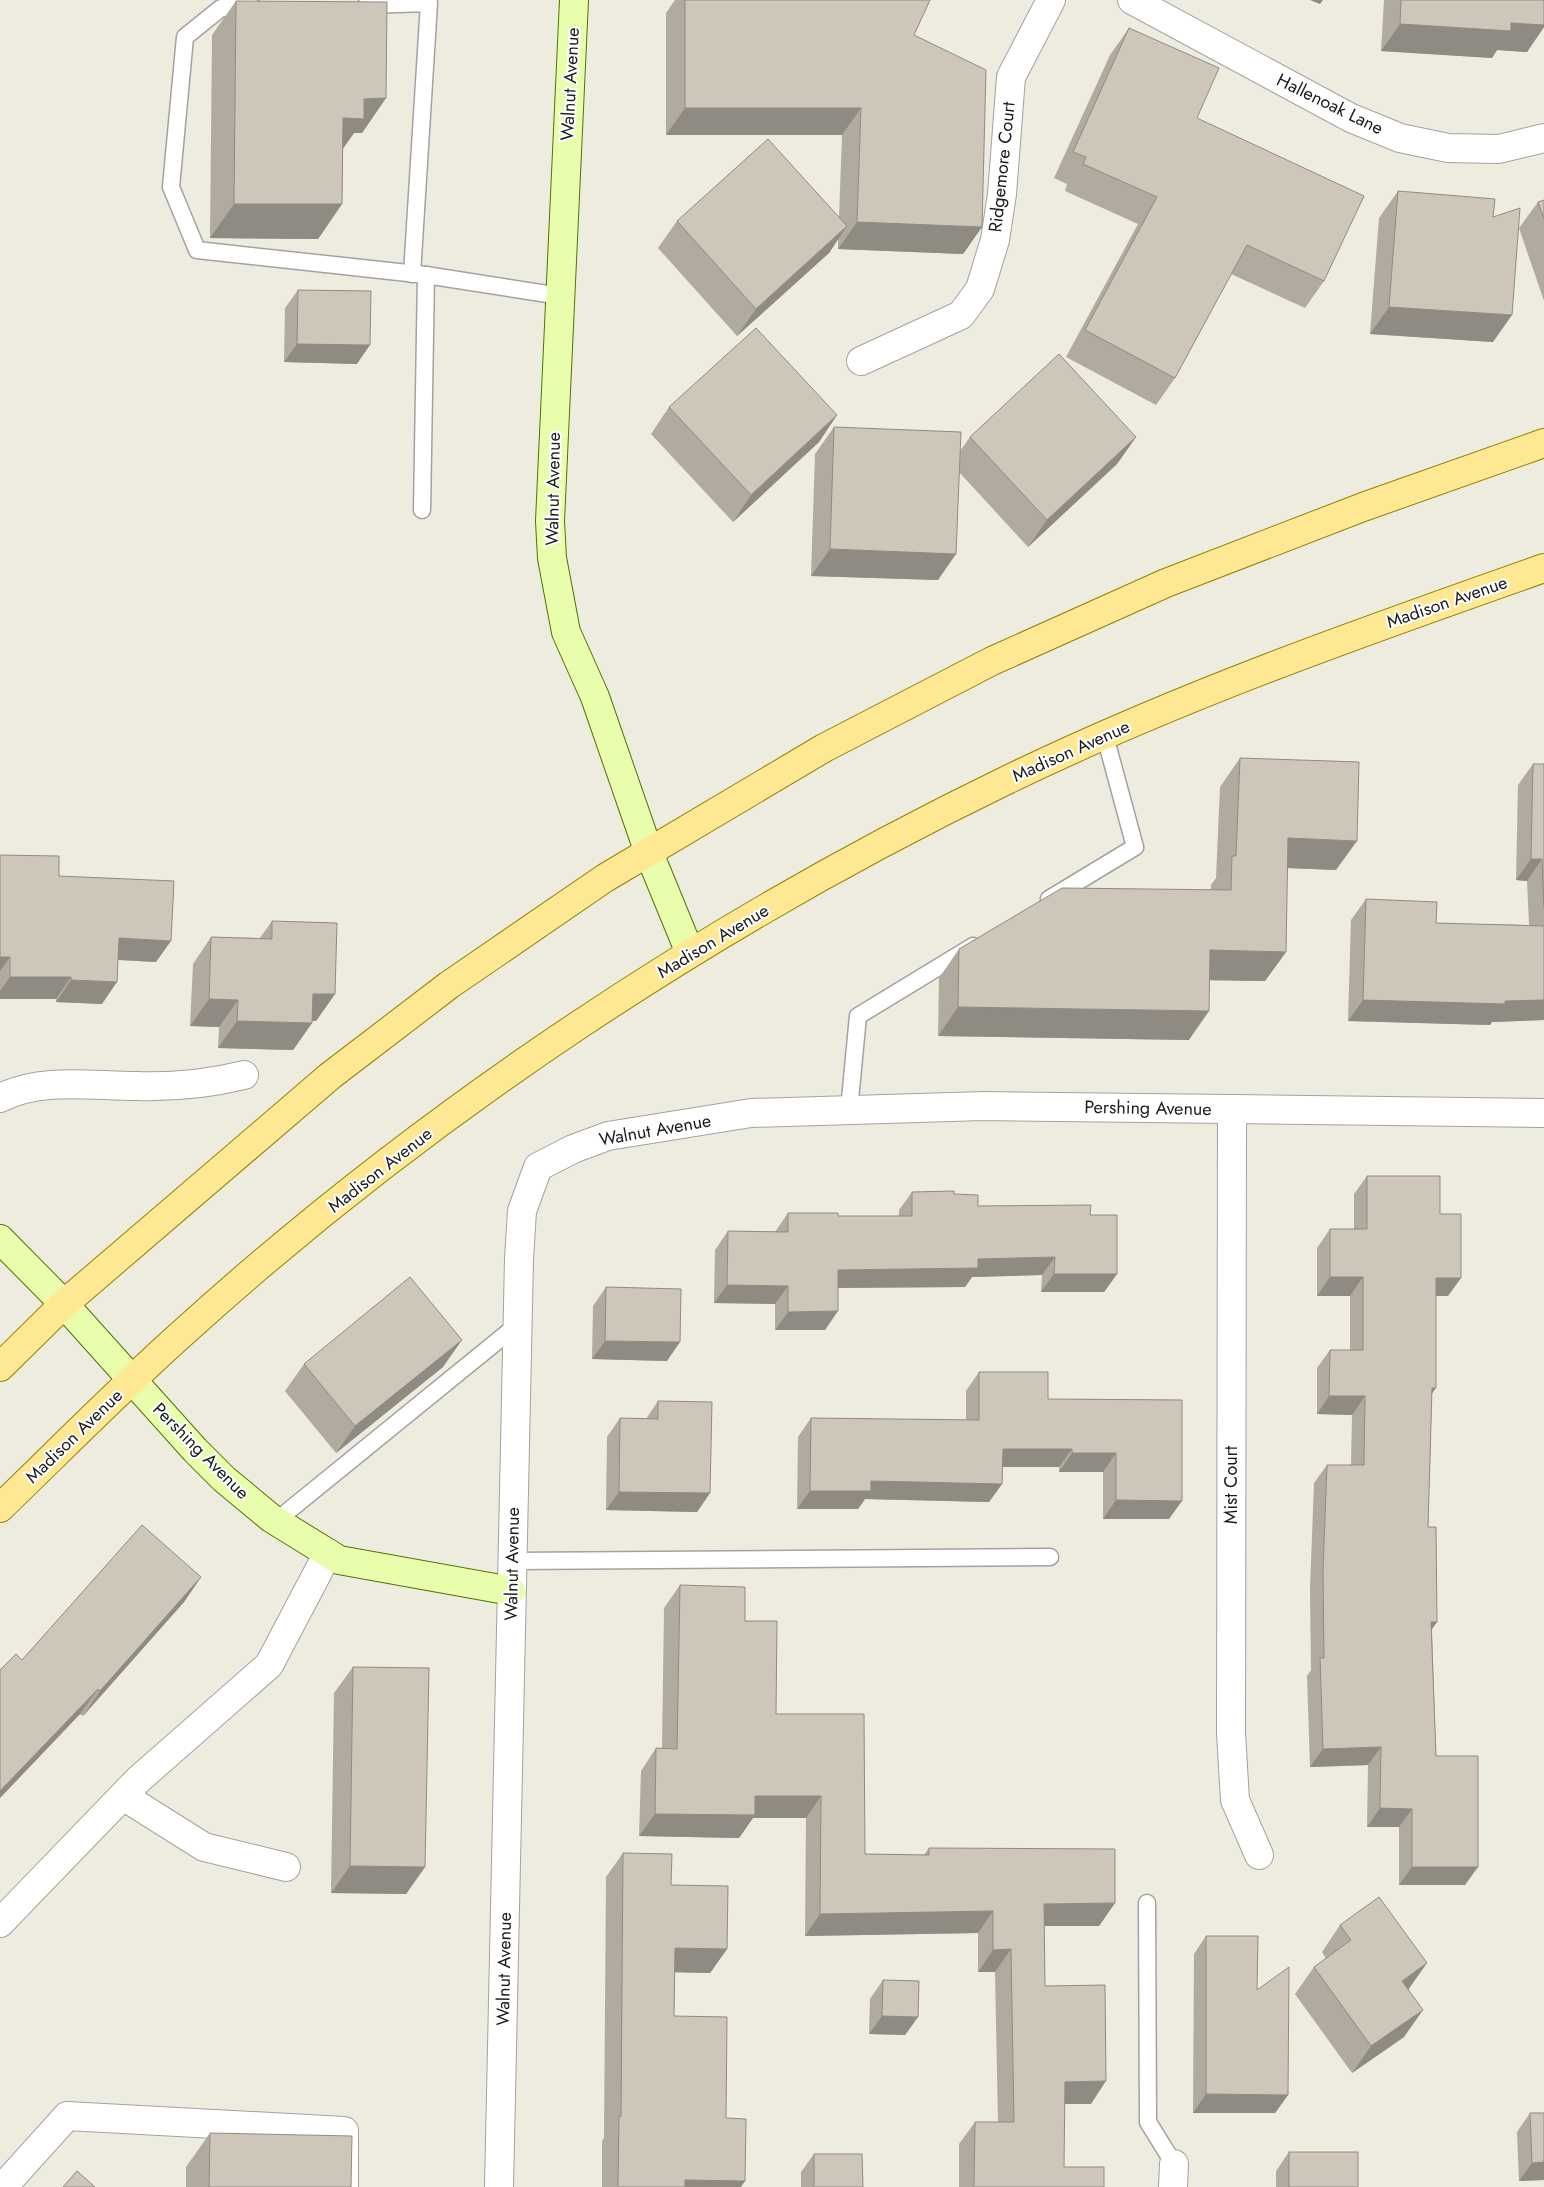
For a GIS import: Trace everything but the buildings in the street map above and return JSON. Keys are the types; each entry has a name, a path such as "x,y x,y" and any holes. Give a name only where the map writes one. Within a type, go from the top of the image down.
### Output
{"main road":[{"path":"0,1367 64,1304 330,1076 449,985 605,878 824,748 992,661 1166,583 1363,507 1544,443"},
{"name":"Madison Avenue","path":"0,1508 188,1328 361,1184 464,1106 630,991 690,953 843,865 1007,780 1176,704 1360,633 1544,568"}],"street":[{"name":"Walnut Avenue","path":"574,0 550,521 552,558 566,632 595,697 649,853 690,953"},
{"name":"Ridgemore Court","path":"861,361 960,315 980,289 995,240 1002,194 1011,77 1051,0"},
{"name":"Hallenoak Lane","path":"1132,0 1351,118 1400,138 1448,148 1499,149 1544,138"},
{"path":"0,1098 17,1091 74,1083 136,1086 206,1084 244,1076"},
{"name":"Pershing Avenue","path":"751,1113 984,1106 1544,1113"},
{"name":"Mist Court","path":"1232,1109 1231,1733 1235,1800 1259,1855"},
{"name":"Walnut Avenue","path":"499,2187 517,1324 522,1211 538,1166 573,1149 608,1136 751,1113"},
{"name":"Pershing Avenue","path":"0,1239 64,1304 224,1479 276,1521 339,1560 511,1591"},
{"path":"0,1923 123,1796 269,1665 328,1554"},
{"path":"123,1796 204,1847 286,1867"},
{"path":"5,2177 67,2116 344,2131 344,2187"}],"lane":[{"path":"350,5 429,4 419,275 422,510"},
{"path":"271,7 222,8 185,37 171,187 197,250 419,275 560,296"},
{"path":"1034,908 1135,847 1105,736"},
{"path":"849,1110 858,1016 984,939"},
{"path":"276,1521 517,1324"},
{"path":"512,1561 1050,1557"},
{"path":"1147,1903 1148,2122 1174,2176"}]}
